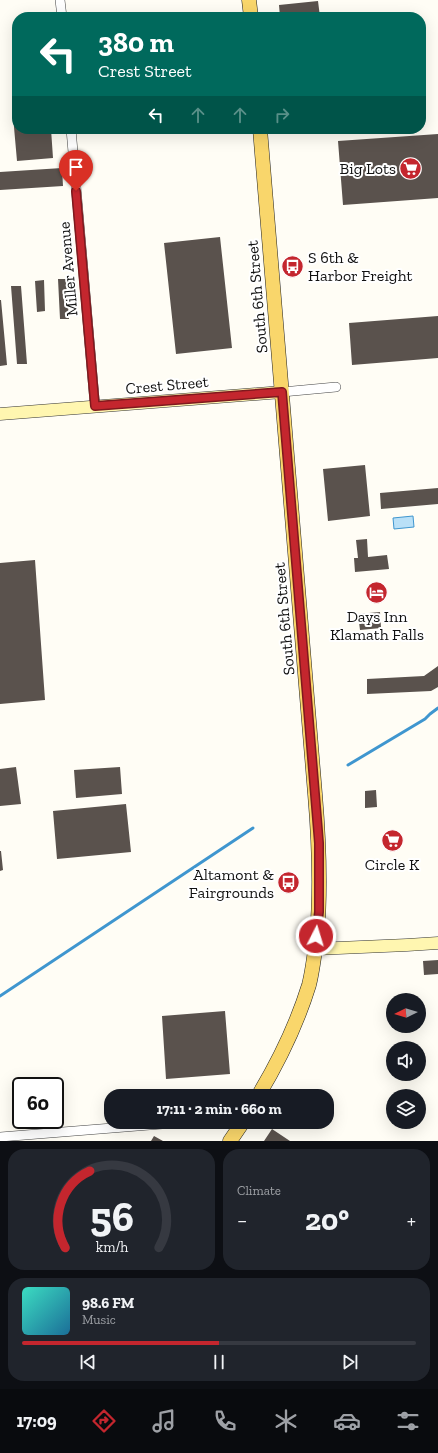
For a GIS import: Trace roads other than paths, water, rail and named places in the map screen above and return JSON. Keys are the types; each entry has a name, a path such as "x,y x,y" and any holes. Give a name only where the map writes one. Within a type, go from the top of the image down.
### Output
{"main road":[{"path":"249,0 250,12"},
{"name":"South 6th Street","path":"260,134 319,843 319,912 309,984 296,1022 276,1068 262,1089"},
{"path":"230,1141 238,1129"},
{"path":"236,1141 240,1129"}],"street":[{"path":"60,0 61,12"},
{"name":"Miller Avenue","path":"71,134 95,406"},
{"name":"Crest Street","path":"0,414 336,387"},
{"path":"315,949 407,946 438,943"},
{"path":"0,1138 105,1129"}],"water":[{"path":"413,516 414,527 394,529 393,518"}],"waterway":[{"path":"348,765 425,719 438,708"},
{"path":"0,996 253,828"}],"place":[{"name":"Big Lots","path":"411,168"},
{"name":"S 6th & Harbor Freight","path":"293,266"},
{"name":"Days Inn Klamath Falls","path":"377,593"},
{"name":"Circle K","path":"392,840"},
{"name":"Altamont & Fairgrounds","path":"289,883"}]}
